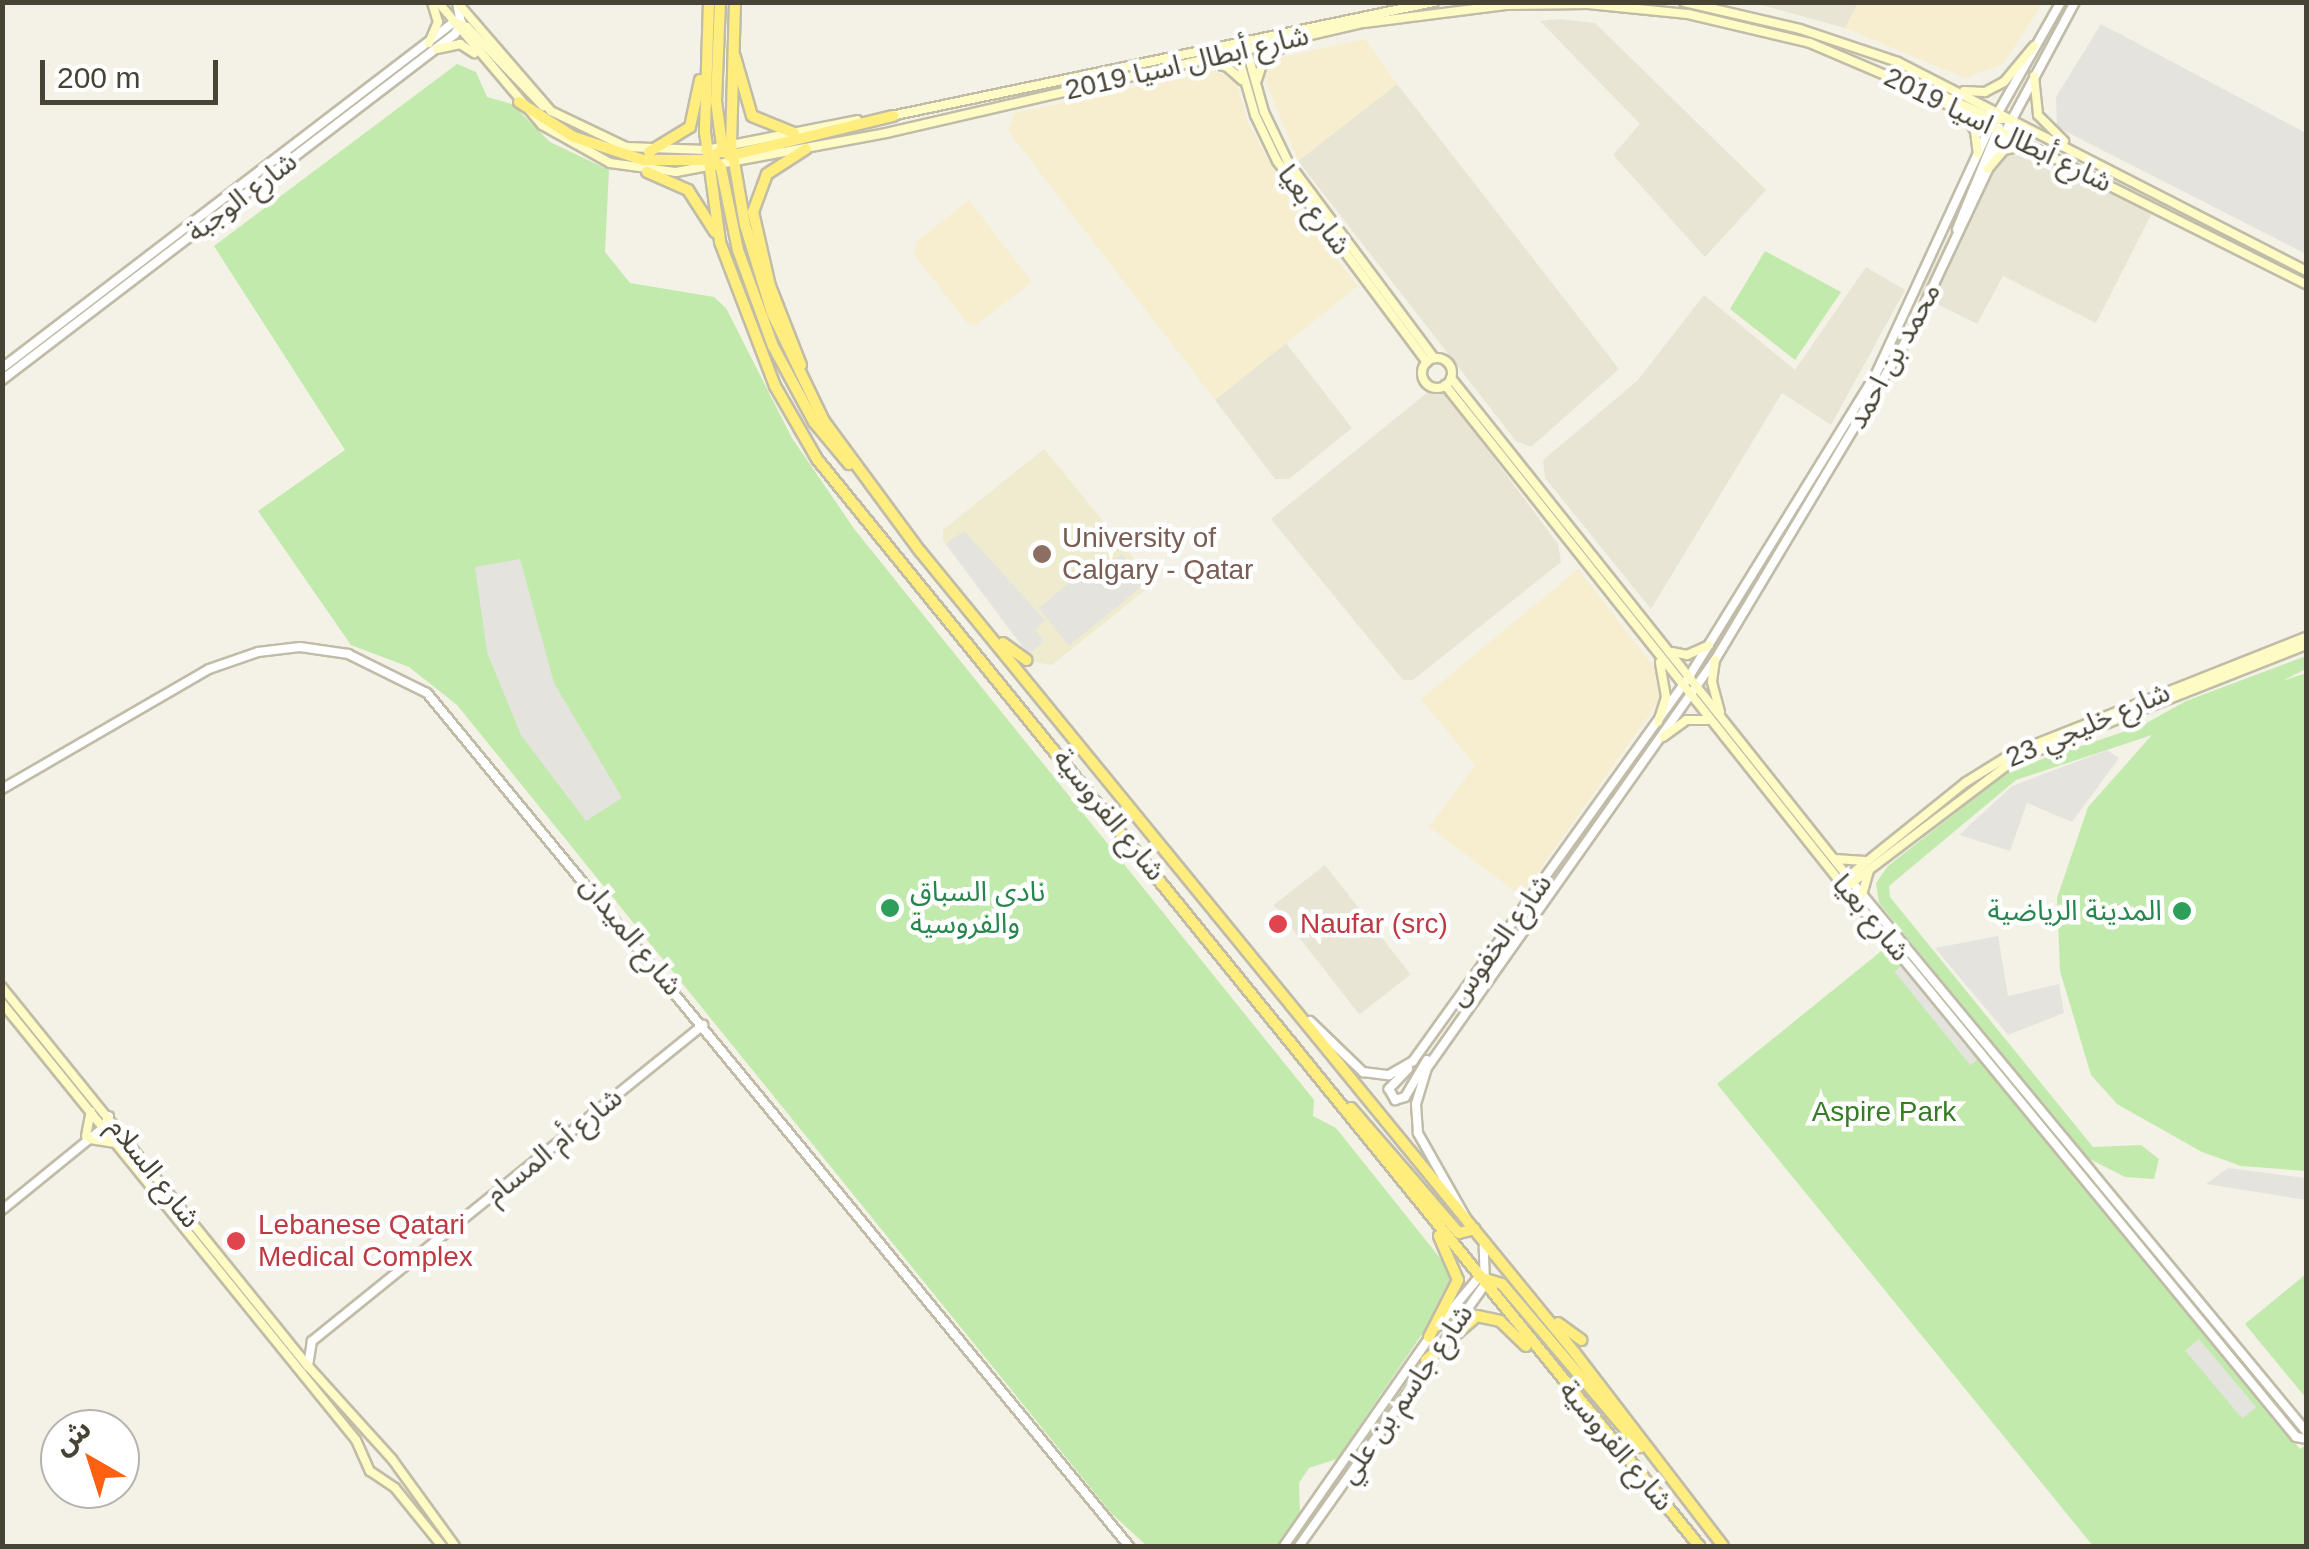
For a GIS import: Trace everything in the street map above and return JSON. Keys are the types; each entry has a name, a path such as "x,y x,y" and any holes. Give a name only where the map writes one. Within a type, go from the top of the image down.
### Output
{"highway":[{"path":"720,2 720,157 738,250 772,346 814,422 865,477"},
{"name":"شارع الفروسية","path":"735,2 720,157 759,276 808,392 920,551 1474,1228 1723,1546"},
{"path":"649,152 690,127 709,6"},
{"name":"شارع الفروسية","path":"709,6 720,157 720,242 770,376 817,459 1417,1202 1484,1279 1562,1382 1699,1546"},
{"path":"732,54 752,116 794,133"},
{"path":"519,102 612,152 650,162 720,157 893,116"},
{"path":"806,149 767,174 753,212 770,286 808,392"},
{"path":"647,172 688,190 720,242"},
{"path":"920,551 1011,652 1026,660"},
{"path":"1319,1077 1459,1233 1474,1228"},
{"path":"1417,1202 1458,1280 1429,1337"},
{"path":"1484,1279 1502,1284 1663,1468"},
{"path":"1525,1294 1581,1340"},
{"path":"1426,1360 1463,1322 1489,1316 1562,1382"}],"main road":[{"path":"435,2 527,96 591,135 649,152 720,157"},
{"path":"435,2 438,22 433,46 460,44 490,68"},
{"name":"شارع أبطال اسيا 2019","path":"720,157 794,133 1240,45 1434,2"},
{"name":"شارع أبطال اسيا 2019","path":"1684,2 1847,43 1955,90 2037,150 2306,284"},
{"path":"457,3 551,111"},
{"name":"شارع أبطال اسيا 2019","path":"720,157 806,149 1192,61 1240,45 1364,23 1506,5 1629,6 1771,31 1904,83 2071,150 2306,271"},
{"path":"1257,92 1258,68 1273,50 1364,23"},
{"path":"458,25 519,102 580,149 647,172 720,157"},
{"name":"شارع بعيا","path":"1240,45 1245,84 1282,168 1430,360"},
{"name":"شارع بعيا","path":"1240,45 1288,162 1430,360"},
{"path":"1955,90 1992,89 2032,49"},
{"path":"1192,61 1227,67 1245,84"},
{"path":"2034,76 2034,104 2044,126 2092,161"},
{"path":"1904,83 2001,122"},
{"path":"1961,109 1974,125 1978,154"},
{"path":"1988,169 2009,147 2037,150"},
{"path":"1430,360 1450,365 1448,382 1424,381 1430,360"},
{"name":"شارع بعيا","path":"1448,382 1691,698 1846,882"},
{"name":"شارع بعيا","path":"1448,382 1672,652 1832,857 1846,882"},
{"name":"شارع خليجي 23","path":"1846,882 1989,767 2040,741 2306,637"},
{"path":"1672,652 1687,655 1708,645"},
{"name":"شارع خليجي 23","path":"1932,814 2014,760 2306,645"},
{"path":"1654,650 1666,689 1658,722"},
{"path":"1715,660 1713,689 1727,725"},
{"path":"1663,737 1686,720 1710,721"},
{"path":"1832,857 1850,865 1874,861 1862,894"},
{"name":"شارع السلام","path":"2,987 107,1122 308,1366 389,1456 455,1546"},
{"name":"شارع السلام","path":"2,1003 91,1111 107,1122 119,1146 356,1440 370,1471 395,1488 442,1546"},
{"path":"91,1111 88,1138 119,1146"}],"street":[{"path":"1958,233 2032,49 2061,2"},
{"name":"محمد بن احمد","path":"1682,686 1890,349 1978,154 2034,76 2076,2"},
{"path":"457,3 458,25"},
{"name":"شارع الوجبة","path":"2,380 458,25"},
{"name":"شارع الوجبة","path":"2,368 433,46"},
{"name":"محمد بن احمد","path":"1691,698 1911,334 1988,169 2001,122"},
{"name":"شارع الميدان","path":"2,789 226,662 300,648 361,658 442,704 1129,1546"},
{"name":"شارع الخفوس","path":"1682,686 1413,1061 1390,1087 1393,1099 1405,1097 1691,698"},
{"name":"شارع بعيا","path":"1846,882 1862,894 1948,1005"},
{"name":"شارع بعيا","path":"1846,882 2173,1283 2306,1431"},
{"path":"1286,996 1362,1072 1389,1075 1413,1061"},
{"name":"شارع أم المسام","path":"312,1341 704,1025"},
{"name":"شارع الخفوس","path":"1448,1035 1422,1078 1416,1124 1474,1228"},
{"path":"2,1210 107,1122"},
{"name":"شارع جاسم بن علي","path":"1299,1546 1426,1360 1476,1296 1484,1279 1474,1228"},
{"name":"شارع جاسم بن علي","path":"1284,1546 1429,1337 1468,1288 1484,1279"},
{"path":"1468,1288 1476,1296"},
{"name":"شارع بعيا","path":"2207,1323 2296,1438 2306,1440"},
{"path":"287,1340 312,1341 308,1366"}],"shaded area":[{"path":"1858,2 2043,3 2003,64 1965,78 1845,28"},
{"path":"1754,3 1858,3 1845,28"},
{"path":"1540,21 1595,23 1766,190 1705,257 1613,155 1640,124"},
{"path":"2101,24 2306,133 2306,254 2057,127 2056,97"},
{"path":"1365,39 1397,84 1298,161 1263,75 1278,58"},
{"path":"1216,70 1237,83 1247,121 1293,204 1358,286 1215,400 1008,131 1015,113"},
{"path":"1397,84 1619,369 1531,447 1516,441 1298,161"},
{"path":"2000,135 2152,213 2096,323 2003,276 1977,324 1919,295"},
{"path":"969,200 1032,282 977,324 967,323 914,254 916,242"},
{"path":"1866,267 1905,290 1831,425 1782,393 1651,609 1545,478 1543,460 1637,381 1704,295 1795,370"},
{"path":"1286,343 1352,428 1289,479 1275,479 1215,400"},
{"path":"1428,392 1446,394 1558,544 1561,562 1413,680 1403,680 1271,519"},
{"name":"University of Calgary - Qatar","path":"1044,449 1154,583 1052,665 1034,662 943,541 943,530"},
{"path":"964,531 1045,620 1035,630 1044,641 1028,654 946,544"},
{"path":"1122,554 1146,583 1069,646 1039,608 1082,572 1089,580"},
{"path":"520,559 554,683 622,798 586,821 521,735 487,652 475,567"},
{"path":"1578,569 1660,675 1659,701 1521,896 1429,827 1475,765 1421,699"},
{"path":"2107,750 2119,758 2072,822 2027,803 2010,851 1959,835 2012,786"},
{"path":"1325,865 1411,975 1359,1015 1274,905"},
{"path":"1998,936 2008,996 2059,984 2064,1013 2008,1035 1935,948"},
{"path":"1906,962 1982,1056 1970,1065 1894,971"},
{"path":"2228,1168 2306,1178 2306,1200 2206,1184"},
{"path":"2199,1339 2256,1407 2242,1419 2185,1351"}],"green space":[{"name":"نادي السباق والفروسية","path":"457,64 476,72 487,97 512,104 550,142 609,170 605,252 630,283 714,297 726,308 792,438 855,530 1314,1100 1313,1116 1336,1128 1448,1268 1452,1290 1337,1459 1309,1468 1299,1483 1300,1513 1278,1546 1147,1546 1111,1513 457,705 409,667 351,645 258,511 345,450 214,246"},
{"path":"1765,251 1841,292 1795,360 1730,309"},
{"name":"المدينة الرياضية","path":"2306,656 2306,669 2282,681 2306,673 2306,1171 2241,1166 2202,1152 2117,1104 2091,1075 2060,971 2057,898 2088,807 2152,735 2016,780 1889,886 1890,897 2093,1147 2141,1145 2159,1159 2154,1179 2125,1177 2084,1156 1879,903 1876,883 1888,866 2010,770 2141,726 2186,701"},
{"name":"Aspire Park","path":"1890,944 2300,1449 2306,1445 2306,1546 2093,1546 1717,1084"},
{"path":"2306,1274 2306,1398 2245,1324"}],"place":[{"name":"University of Calgary - Qatar","path":"1042,554"},
{"name":"نادي السباق والفروسية","path":"890,908"},
{"name":"المدينة الرياضية","path":"2182,911"},
{"name":"Naufar (src)","path":"1278,924"},
{"name":"Lebanese Qatari Medical Complex","path":"236,1241"}]}
